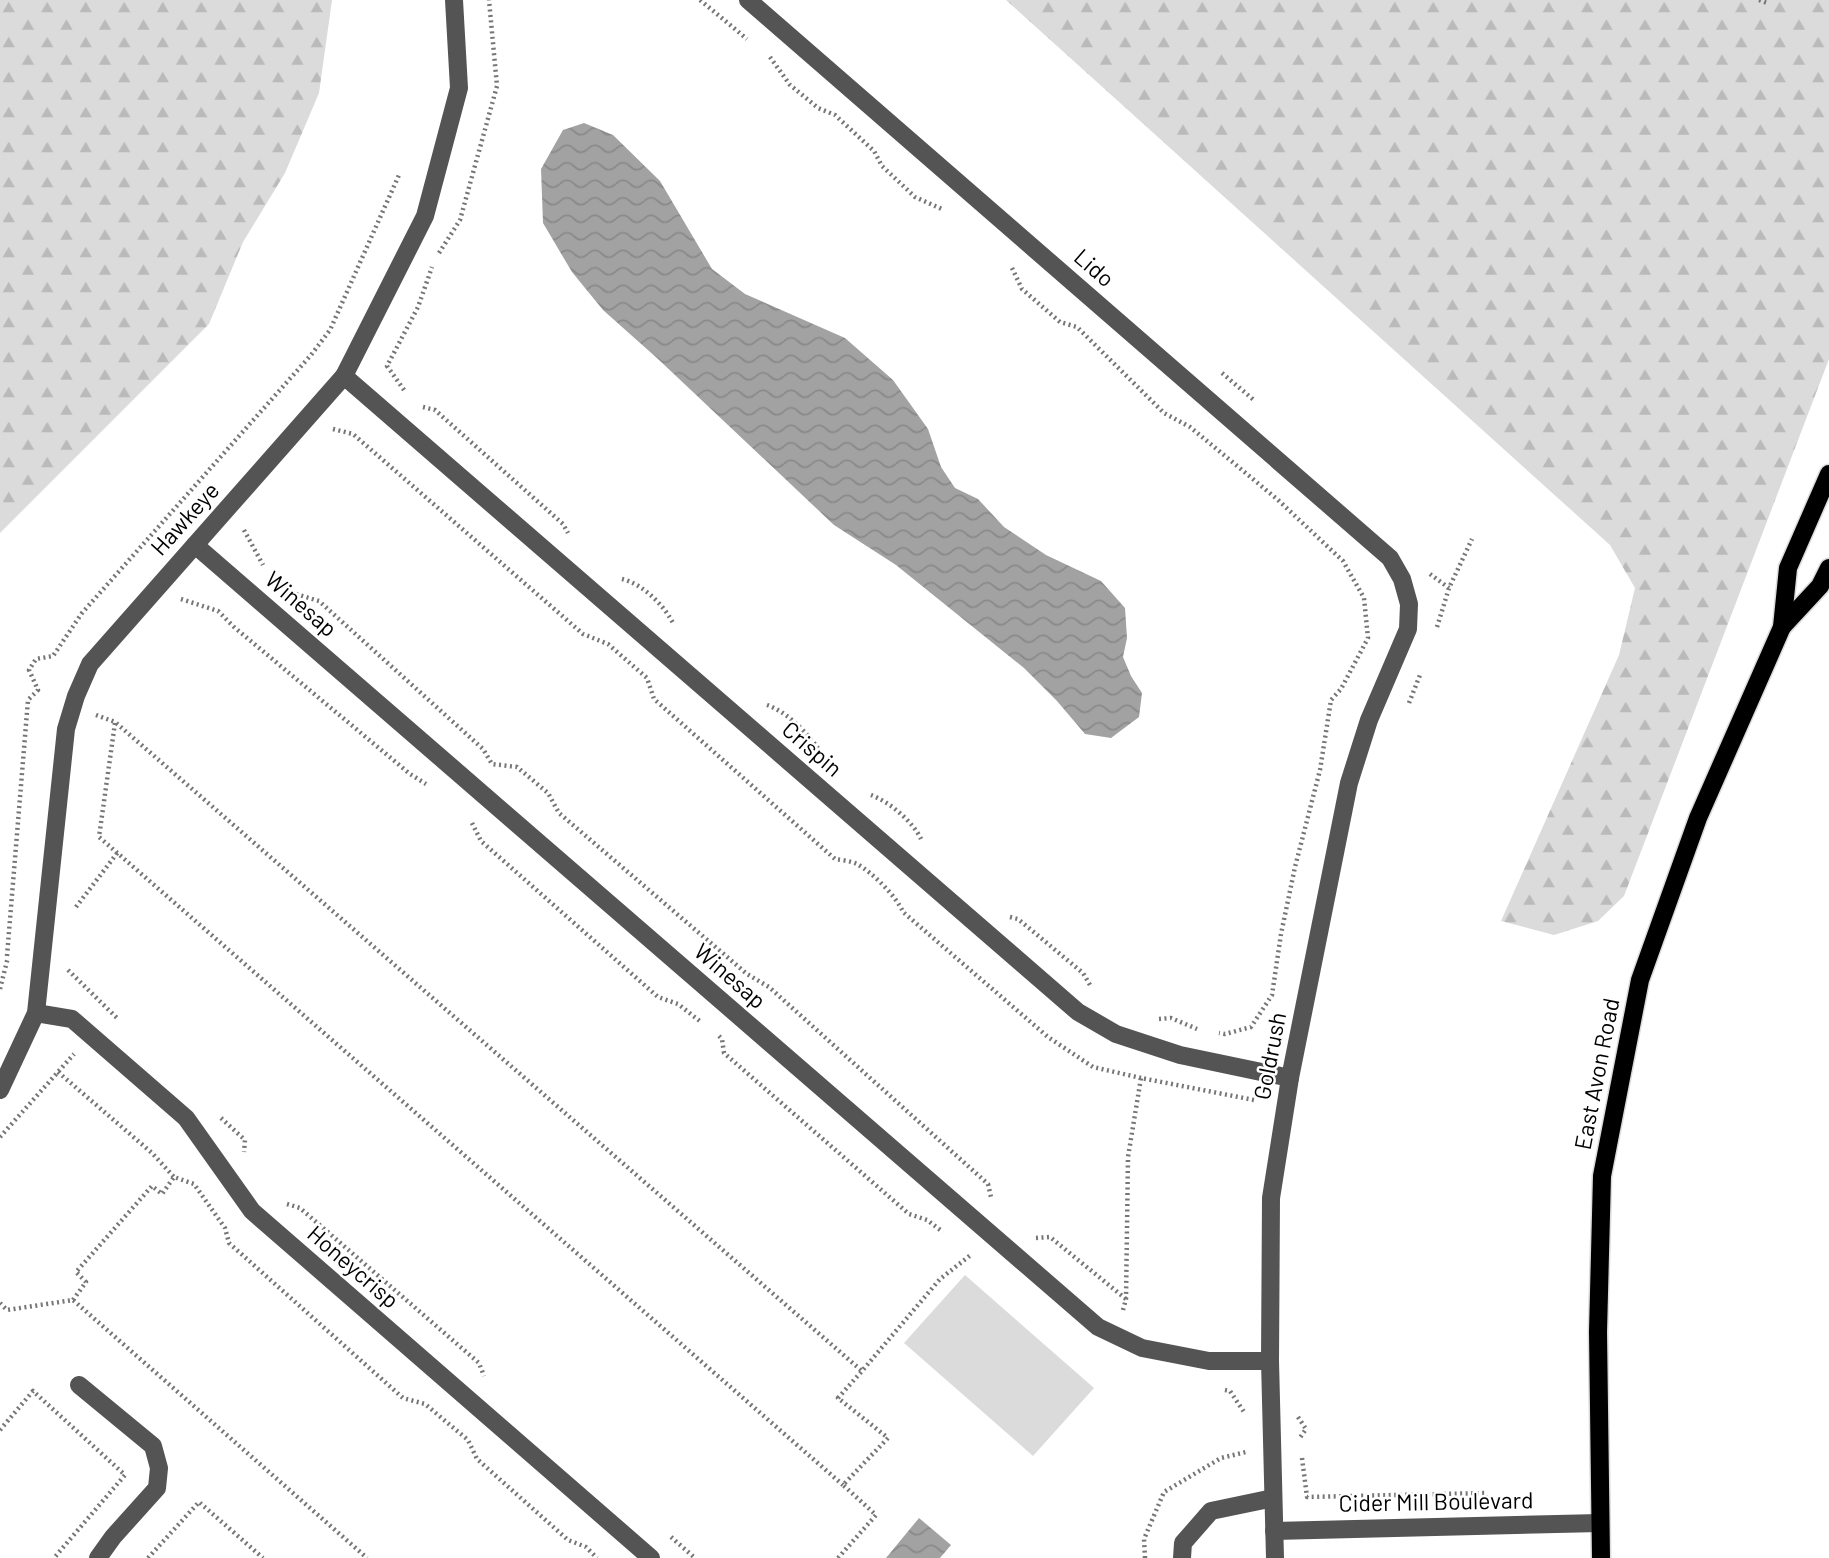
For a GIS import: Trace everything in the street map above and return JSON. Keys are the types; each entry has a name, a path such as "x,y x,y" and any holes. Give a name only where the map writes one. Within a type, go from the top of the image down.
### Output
{"main road":[{"name":"East Avon Road","path":"1601,1558 1598,1332 1602,1177 1640,980 1698,818 1782,627 1788,568 1829,474"},
{"name":"East Avon Road","path":"1782,627 1820,586 1829,568"}],"street":[{"name":"Hawkeye","path":"0,1090 36,1013 66,729 76,696 90,664 344,376 425,216 459,88 454,0"},
{"name":"Lido","path":"748,0 1390,558 1402,579"},
{"name":"Crispin","path":"344,376 1078,1012 1116,1034 1180,1055 1290,1078"},
{"name":"Winesap","path":"195,545 1098,1327 1142,1348 1209,1361 1270,1361"},
{"name":"Goldrush","path":"1275,1558 1270,1361 1271,1198 1290,1078 1349,783 1370,720 1408,629 1409,604 1402,579"},
{"name":"Honeycrisp","path":"36,1013 72,1019 186,1118 252,1211 651,1558"},
{"path":"79,1385 153,1446 159,1468 157,1488 113,1537 99,1558"},
{"path":"1182,1558 1183,1542 1211,1511 1273,1498"},
{"name":"Cider Mill Boulevard","path":"1274,1531 1601,1522"}],"path":[{"path":"700,0 750,41"},
{"path":"1759,0 1767,3"},
{"path":"760,50 770,58 790,85 818,108 835,116 874,151 882,166 915,197 942,207 952,216"},
{"path":"1004,261 1014,270 1022,289 1060,322 1077,327 1164,413 1190,427 1277,499 1343,561 1364,598 1368,638 1341,688 1331,700 1320,770 1295,867 1272,995 1251,1027 1225,1034 1214,1032"},
{"path":"387,366 408,396"},
{"path":"415,406 435,410 563,524 573,541"},
{"path":"324,439 333,429 353,434 583,634 608,644 647,678 653,699 835,859 857,864 897,899 903,912 1048,1037 1093,1067 1244,1100 1286,1101"},
{"path":"252,521 243,531 260,562 267,569"},
{"path":"1434,636 1449,588 1472,539"},
{"path":"615,577 632,582 667,611 678,634"},
{"path":"290,589 298,596 319,601 483,749 492,764 517,767 548,793 559,813 747,974 769,987 988,1184 992,1199"},
{"path":"177,597 218,611 410,774 435,789"},
{"path":"1404,712 1421,674"},
{"path":"765,704 777,708 810,737 821,752"},
{"path":"89,712 115,722 862,1371"},
{"path":"115,722 99,836 876,1515 838,1558"},
{"path":"865,793 880,798 916,828 926,849"},
{"path":"464,815 473,824 481,841 658,997 678,1004 722,1039 724,1054 909,1214 927,1220 945,1233"},
{"path":"73,911 118,852"},
{"path":"1002,915 1018,919 1083,973 1095,993"},
{"path":"69,959 68,972 127,1028"},
{"path":"1150,1019 1171,1018 1203,1031"},
{"path":"0,1137 91,1035"},
{"path":"58,1072 152,1153 174,1177 194,1184 225,1228 229,1243 403,1398 425,1404 468,1440 477,1459 568,1540 586,1547 597,1558"},
{"path":"1117,1336 1126,1299 1128,1157 1141,1078"},
{"path":"215,1112 245,1140 244,1162"},
{"path":"0,1303 7,1310 73,1300 86,1282 76,1272 152,1186 162,1194 174,1177"},
{"path":"282,1202 300,1208 479,1363 484,1376 491,1382"},
{"path":"1034,1238 1050,1237 1126,1299"},
{"path":"964,1246 983,1262"},
{"path":"842,1485 888,1438 838,1398 940,1279 973,1253"},
{"path":"73,1300 367,1558"},
{"path":"1218,1388 1230,1391 1245,1413"},
{"path":"0,1430 33,1391 125,1475 54,1558"},
{"path":"1297,1415 1306,1429 1299,1438 1300,1446"},
{"path":"1145,1558 1144,1539 1164,1492 1221,1458 1246,1453 1246,1440"},
{"path":"1301,1453 1307,1497 1485,1493"},
{"path":"148,1558 199,1502 263,1558"},
{"path":"665,1532 695,1558"}],"green space":[{"path":"0,0 332,0 319,93 285,173 243,242 209,324 0,533"},
{"path":"1006,0 1829,0 1829,359 1624,896 1598,921 1554,935 1501,921 1619,655 1635,588 1610,545"},
{"path":"965,1275 1094,1388 1033,1456 904,1343"}],"water":[{"path":"584,123 613,135 660,181 712,269 745,294 845,338 893,380 928,429 941,467 955,488 978,499 1004,527 1046,555 1101,581 1125,608 1127,638 1123,657 1142,693 1139,717 1111,738 1085,734 1024,668 896,565 834,525 603,310 572,272 543,223 541,169 563,130"},
{"path":"919,1518 951,1545 940,1558 886,1558"}]}
